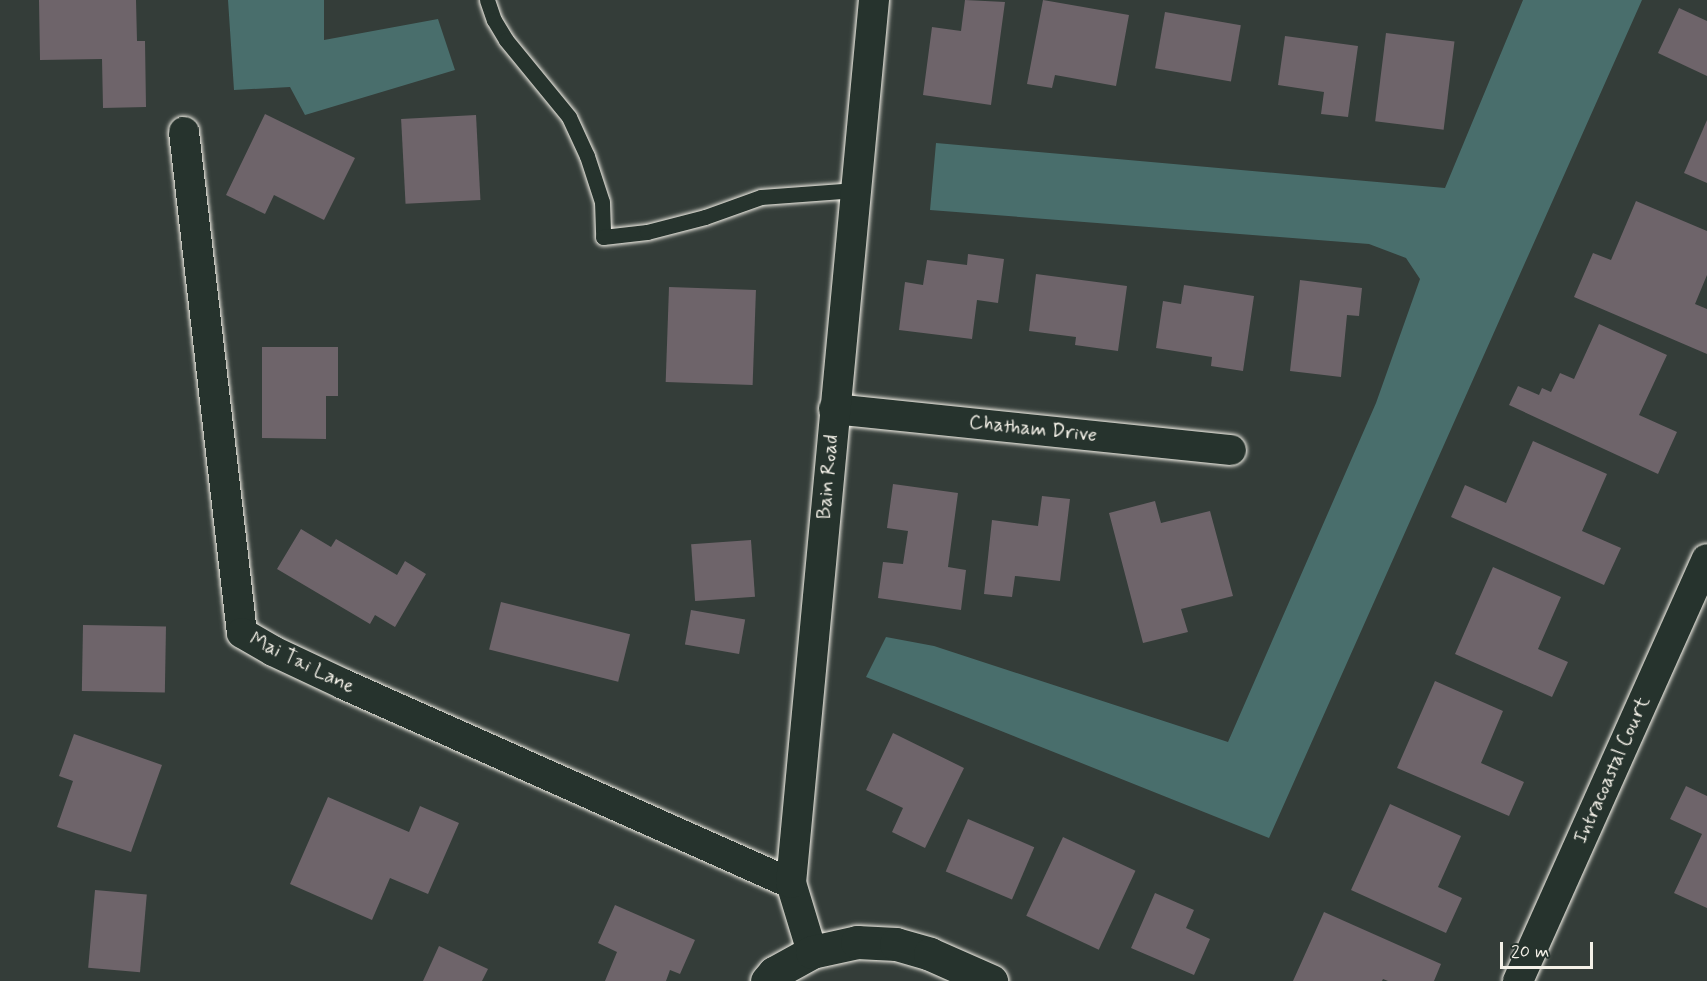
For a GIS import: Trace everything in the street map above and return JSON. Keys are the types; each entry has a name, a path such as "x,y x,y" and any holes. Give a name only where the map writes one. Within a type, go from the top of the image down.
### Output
{"street":[{"name":"Bain Road","path":"812,952 791,883 874,0"},
{"name":"Mai Tai Lane","path":"184,132 242,633 273,651 343,684 791,883"},
{"name":"Chatham Drive","path":"834,410 1231,450"},
{"name":"Intracoastal Court","path":"1518,981 1707,558"},
{"path":"766,981 774,973 812,952 858,942 896,944 930,954 991,981"}],"lane":[{"path":"487,0 494,20 506,40 569,117 587,156 602,202 603,237 646,232 705,217 761,197 856,190"}],"water":[{"path":"228,0 324,0 324,40 438,19 455,70 305,115 290,87 234,90"},
{"path":"1523,0 1642,0 1269,838 866,677 886,637 934,646 1228,742 1376,403 1420,279 1406,258 1369,244 930,210 936,143 1445,188"}],"building":[{"path":"39,0 136,0 137,41 145,41 146,107 103,108 102,59 40,60"},
{"path":"965,0 1005,2 991,105 923,95 932,27 961,31"},
{"path":"1043,0 1129,15 1116,86 1055,75 1052,88 1027,84"},
{"path":"1679,8 1707,21 1707,76 1658,53"},
{"path":"1165,12 1241,25 1231,82 1155,68"},
{"path":"1386,33 1454,41 1444,130 1375,121"},
{"path":"1285,36 1358,46 1348,117 1321,114 1324,92 1278,85"},
{"path":"265,114 355,158 324,220 274,195 265,214 226,195"},
{"path":"476,115 480,200 406,204 401,119"},
{"path":"1707,120 1707,183 1684,173"},
{"path":"1636,201 1707,231 1707,275 1695,304 1707,309 1707,354 1574,297 1593,253 1611,260"},
{"path":"968,254 1004,259 998,303 977,300 972,339 899,330 905,282 923,285 927,260 967,265"},
{"path":"1036,274 1127,286 1118,351 1075,345 1076,337 1029,331"},
{"path":"1300,280 1362,288 1359,316 1347,315 1341,377 1290,371"},
{"path":"1184,285 1254,296 1243,371 1211,366 1212,357 1156,348 1163,301 1181,304"},
{"path":"669,287 756,290 753,385 666,382"},
{"path":"1599,324 1667,355 1639,415 1677,432 1658,474 1509,405 1518,386 1539,395 1542,388 1551,392 1560,373 1574,379"},
{"path":"262,347 338,347 338,396 326,396 326,439 262,438"},
{"path":"1533,441 1607,474 1582,531 1621,548 1604,585 1451,517 1465,485 1506,503"},
{"path":"893,484 958,493 948,567 966,570 961,610 878,598 883,562 903,564 908,531 887,528"},
{"path":"1042,496 1070,499 1060,581 1015,576 1012,597 984,594 992,520 1038,526"},
{"path":"1155,501 1161,523 1210,511 1233,596 1181,609 1188,632 1143,643 1109,513"},
{"path":"301,529 331,547 336,539 397,575 405,561 426,574 395,627 375,615 370,624 277,569"},
{"path":"751,540 755,597 695,601 691,544"},
{"path":"1493,567 1561,597 1538,649 1568,662 1552,697 1455,654"},
{"path":"501,602 630,634 618,682 489,650"},
{"path":"691,610 745,620 739,654 685,644"},
{"path":"83,625 166,626 165,692 82,691"},
{"path":"1435,681 1503,711 1481,763 1524,782 1509,816 1397,768"},
{"path":"893,733 964,768 925,848 892,832 903,808 866,790"},
{"path":"74,734 162,765 131,852 57,827 73,781 59,776"},
{"path":"1686,786 1707,796 1707,908 1674,893 1702,834 1670,819"},
{"path":"328,797 409,832 420,806 459,823 428,894 390,878 372,920 290,884"},
{"path":"1390,804 1461,836 1438,887 1462,898 1446,933 1351,890"},
{"path":"968,819 1034,847 1012,900 946,871"},
{"path":"1063,837 1136,871 1099,950 1026,916"},
{"path":"95,890 147,895 140,972 88,968"},
{"path":"1155,893 1194,910 1186,928 1210,939 1194,975 1131,948"},
{"path":"615,905 695,940 680,974 670,970 666,981 605,981 617,952 598,943"},
{"path":"1324,912 1441,964 1434,981 1388,981 1383,979 1382,981 1293,981"},
{"path":"439,946 488,969 482,981 423,981"}]}
